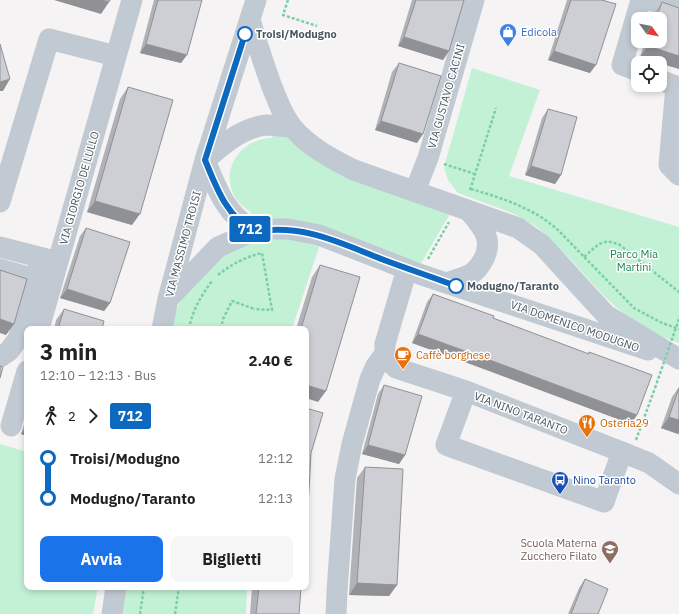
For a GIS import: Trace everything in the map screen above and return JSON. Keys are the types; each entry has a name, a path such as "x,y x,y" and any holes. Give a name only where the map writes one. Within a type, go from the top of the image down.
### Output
{"street":[{"name":"VIA GIORGIO DE LULLO","path":"49,260 116,56 132,0"},
{"name":"VIA MASSIMO TROISI","path":"163,326 168,298 205,160 256,0"},
{"name":"VIA GUSTAVO CACINI","path":"415,191 428,158 474,0"},
{"path":"630,68 641,0"},
{"path":"650,0 679,9"},
{"name":"VIA DOMENICO MODUGNO","path":"250,20 264,65 279,105 292,127 308,142 332,159 354,170 518,228 542,245 606,315 679,360"},
{"path":"0,202 49,39 116,56"},
{"path":"667,83 676,86 669,166 679,175"},
{"path":"254,232 230,212 219,194 205,160 227,142 255,127 269,125 292,127"},
{"path":"448,283 470,275 480,266 485,257 488,246 487,236 469,210"},
{"name":"VIA DOMENICO MODUGNO","path":"168,298 218,247 254,232 269,229 288,229 319,235 407,269 679,360"},
{"path":"0,247 49,260"},
{"path":"0,357 9,351 18,339 35,279 49,260"},
{"path":"39,326 49,260"},
{"path":"0,269 35,279"},
{"path":"336,614 344,479 370,379 376,366 384,355 385,344 407,269"},
{"name":"VIA NINO TARANTO","path":"384,355 396,368 466,392 649,463 679,484"},
{"path":"11,426 24,380"},
{"path":"466,392 446,445 604,502 626,453"},
{"path":"112,614 116,590"}],"path":[{"path":"288,0 283,15 316,26"},
{"path":"428,158 475,174"},
{"path":"584,257 603,242 610,240 620,245 679,292"},
{"path":"189,326 190,319 202,295 216,276 248,256 262,253 272,310 256,309 232,301 223,319 222,326"},
{"path":"626,453 655,388 679,319"},
{"path":"140,614 144,590"},
{"path":"175,614 179,590"}],"green space":[{"name":"Parco Mia Martini","path":"472,68 540,90 509,176 679,227 679,343 652,333 632,321 605,297 570,259 537,227 512,213 458,193 448,180 444,167"},
{"path":"272,132 278,132 451,212 420,265 259,223 249,219 251,212 238,202 231,186 230,176 232,166 236,157 243,149 251,143 261,139 272,138"},
{"path":"283,235 320,244 293,326 173,326 176,311 185,290 236,244"},
{"path":"0,444 24,451 24,590 97,590 93,614 0,614"},
{"path":"122,590 247,590 246,614 118,614"}],"building":[{"path":"158,0 202,0 187,55 146,44"},
{"path":"416,0 464,0 449,51 404,37"},
{"path":"571,0 602,0 616,4 596,65 554,51"},
{"path":"662,2 679,8 679,56 654,48 667,48 667,12 658,12"},
{"path":"0,44 10,79 0,82"},
{"path":"399,63 441,76 423,134 381,121"},
{"path":"128,87 173,100 140,214 95,201"},
{"path":"548,109 577,117 561,175 531,166"},
{"path":"86,228 130,242 110,303 67,289"},
{"path":"320,265 360,277 326,391 309,386 309,326 302,326"},
{"path":"0,270 27,279 14,324 0,319"},
{"path":"433,294 494,316 493,318 589,354 589,352 652,375 637,415 418,334"},
{"path":"64,309 104,321 103,326 59,326"},
{"path":"0,366 3,367 0,378"},
{"path":"384,385 422,396 405,455 368,445"},
{"path":"679,388 679,420 669,417"},
{"path":"309,409 323,413 311,453 309,490"},
{"path":"365,467 403,469 397,585 357,583"},
{"path":"585,579 608,589 598,614 571,614"},
{"path":"259,590 301,590 299,614 256,614"}],"bus line":[{"name":"712","path":"245,34 205,160 219,194 230,212 254,232 269,229 288,229 319,235 422,275 456,286"}],"place":[{"name":"Troisi/Modugno","path":"245,34"},
{"name":"Edicola","path":"508,47"},
{"name":"Modugno/Taranto","path":"456,286"},
{"name":"Caffè borghese","path":"403,370"},
{"name":"Osteria29","path":"587,438"},
{"name":"Nino Taranto","path":"560,495"},
{"name":"Scuola Materna Zucchero Filato","path":"610,564"}]}
